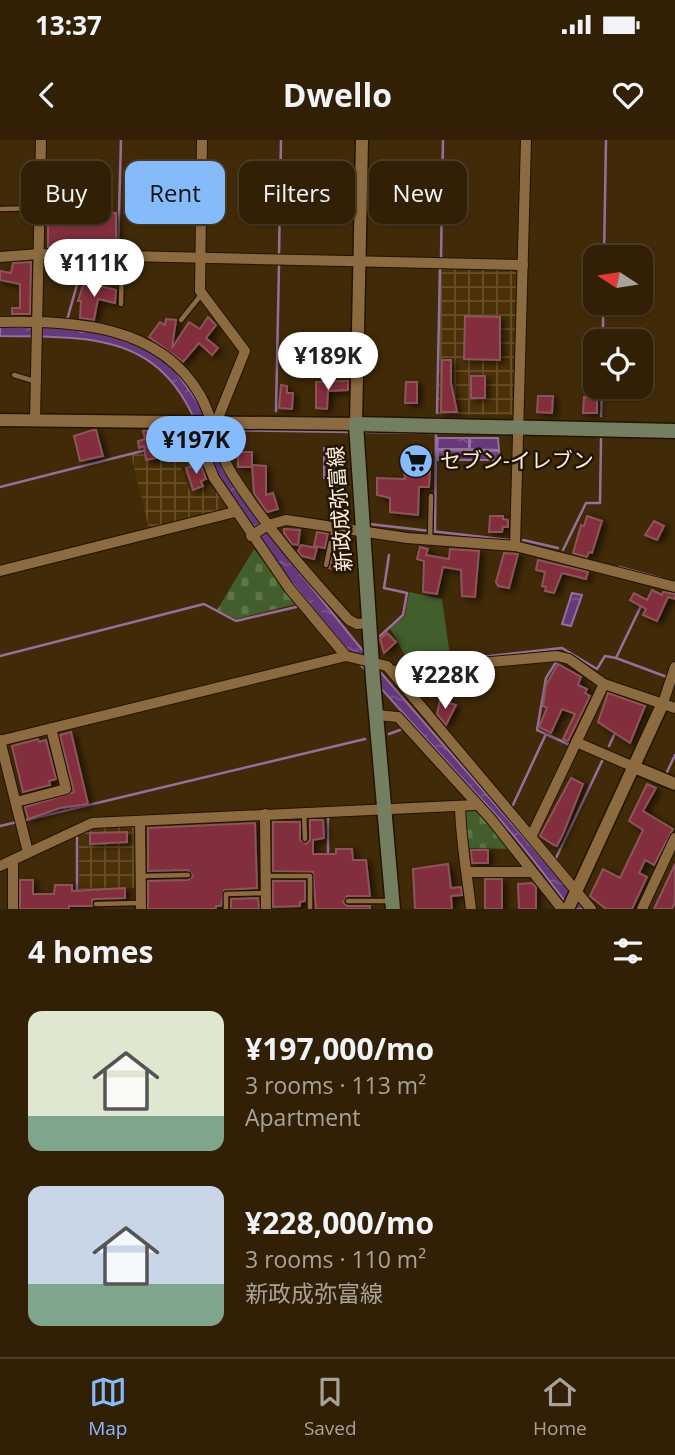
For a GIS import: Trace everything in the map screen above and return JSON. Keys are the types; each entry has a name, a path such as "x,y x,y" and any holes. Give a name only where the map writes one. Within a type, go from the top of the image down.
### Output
{"main road":[{"name":"新政成弥富線","path":"392,905 369,659 356,424 675,431"}],"street":[{"path":"41,140 41,161"},
{"path":"202,140 199,257 201,295 246,351 212,423"},
{"path":"0,420 356,424 362,140"},
{"path":"515,546 526,140"},
{"path":"35,420 40,224"},
{"path":"0,257 39,254 523,265"},
{"path":"0,322 96,327 133,337 150,345 180,368 191,381 212,423 218,449 231,473 266,526 349,620 357,624 369,623"},
{"path":"192,422 214,478 235,512 346,656"},
{"path":"0,571 235,512"},
{"path":"252,536 266,526 286,520 430,534 515,546 675,587"},
{"path":"29,852 0,740 346,656 369,659 392,671 592,909"},
{"path":"392,671 557,656 569,659 604,684 625,694 669,705"},
{"path":"568,909 634,767 669,705 675,667"},
{"path":"531,837 604,684"},
{"path":"376,715 398,717 476,805 562,909"},
{"path":"16,802 66,789 51,728"},
{"path":"576,742 675,784"},
{"path":"0,866 92,823 476,805"},
{"path":"460,807 461,850 467,872 471,909"},
{"path":"265,814 266,909"},
{"path":"140,821 141,906"},
{"path":"642,909 671,857 675,838"},
{"path":"13,860 13,909"},
{"path":"467,872 532,872"}],"lane":[{"path":"1,209 21,208"},
{"path":"121,304 122,256"},
{"path":"181,320 201,295"},
{"path":"14,375 36,381"},
{"path":"430,534 431,496"},
{"path":"326,565 334,526"},
{"path":"304,813 305,839"},
{"path":"141,876 188,874"},
{"path":"266,876 310,876 310,909"},
{"path":"226,909 226,894 266,893"},
{"path":"348,901 392,905"},
{"path":"96,904 141,906"}],"shaded area":[{"path":"439,266 517,267 514,415 437,414"},
{"path":"154,428 187,428 201,461 181,468 190,491 214,483 230,509 149,529 131,454 159,447"},
{"path":"136,823 137,888 79,889 79,833 92,827"}],"green space":[{"path":"254,549 296,604 236,619 217,610"},
{"path":"409,592 442,599 451,663 411,666 390,628 405,616"},
{"path":"478,809 510,849 465,848 465,810"}],"water":[{"path":"0,327 58,327 102,333 142,346 171,365 205,412 223,469 262,526 376,667 586,909 571,909 505,825 374,680 286,576 248,526 228,494 187,405 170,379 142,356 123,348 83,339 0,336"},
{"path":"438,438 469,438 469,449 437,449"},
{"path":"470,438 498,438 499,450 470,449"},
{"path":"324,448 342,448 341,478 324,478"},
{"path":"438,450 499,451 499,460 438,460"},
{"path":"572,593 582,595 571,626 562,624"}],"building":[{"path":"111,213 116,213 116,248 48,247 48,224 111,224"},
{"path":"31,262 30,314 12,314 12,308 20,308 20,284 0,280 0,271 11,273 13,263"},
{"path":"84,282 116,290 115,303 98,299 94,320 80,318 81,301 78,301"},
{"path":"465,316 500,317 500,360 464,359"},
{"path":"208,317 216,325 206,338 218,348 212,355 199,343 183,362 149,337 160,322 165,325 166,319 176,320 172,348 189,322 200,329"},
{"path":"442,360 451,360 451,383 457,412 441,412"},
{"path":"471,376 485,376 485,398 471,398"},
{"path":"348,381 348,390 328,391 327,409 316,408 316,382"},
{"path":"406,382 417,382 417,403 405,403"},
{"path":"281,385 287,386 287,393 293,393 292,409 279,408"},
{"path":"538,396 553,396 552,413 537,412"},
{"path":"584,399 597,399 597,413 583,413"},
{"path":"96,430 103,456 80,461 74,436"},
{"path":"153,430 158,449 168,446 170,455 146,460 144,446 139,448 138,441 145,439 143,431"},
{"path":"238,452 252,452 252,467 238,467"},
{"path":"402,453 431,453 429,487 419,487 418,515 390,512 390,498 377,495 377,478 405,479"},
{"path":"200,463 206,479 201,481 203,486 193,490 186,468"},
{"path":"252,465 266,466 266,495 273,493 278,509 267,512 254,493"},
{"path":"490,516 503,516 503,519 508,520 508,527 503,527 502,532 489,532"},
{"path":"587,516 602,521 592,553 589,552 587,557 573,553 581,525 584,526"},
{"path":"654,521 664,526 657,540 645,535"},
{"path":"284,529 300,530 298,545 292,544"},
{"path":"317,532 328,534 325,548 314,546"},
{"path":"337,537 345,539 338,570 329,568"},
{"path":"301,545 317,548 314,559 302,556 298,551"},
{"path":"420,547 428,549 426,555 449,559 450,549 479,551 475,597 462,596 461,570 443,567 437,594 423,592 424,561 417,559"},
{"path":"504,553 518,554 509,588 498,586 496,582"},
{"path":"538,560 588,572 586,579 562,573 554,593 545,591 546,587 542,586 545,572 536,570"},
{"path":"652,590 662,595 663,592 675,594 675,599 668,597 657,621 643,615 646,609 630,600 634,593 647,600"},
{"path":"387,633 396,642 384,653 380,639"},
{"path":"558,664 581,677 578,685 587,689 585,693 590,696 568,741 563,739 575,714 562,709 551,733 539,727 547,708 543,706 546,685"},
{"path":"608,693 645,706 630,743 598,722"},
{"path":"440,700 456,705 446,725 437,714"},
{"path":"71,732 88,804 60,808 28,819 25,807 74,792 60,735"},
{"path":"38,739 39,742 46,740 56,779 49,781 50,785 23,792 12,746"},
{"path":"571,778 583,784 557,846 540,836"},
{"path":"647,784 656,788 643,811 673,829 654,865 645,860 639,873 647,877 632,909 606,909 590,896 603,869 620,878 643,830 629,821"},
{"path":"310,820 323,820 324,838 313,840 313,854 336,854 336,849 352,849 353,860 366,860 370,896 347,896 343,902 347,906 370,906 370,909 316,909 313,872 273,871 273,822 300,822 300,840 306,844 310,840"},
{"path":"255,823 257,888 224,890 221,906 216,906 216,909 148,909 148,881 188,880 193,876 188,870 148,871 148,828"},
{"path":"127,832 127,842 90,844 90,833"},
{"path":"471,850 488,850 488,863 472,863"},
{"path":"448,864 451,888 461,887 462,895 451,896 452,909 415,909 413,869"},
{"path":"675,864 675,902 672,909 654,909"},
{"path":"485,879 502,879 502,909 485,909"},
{"path":"20,880 33,880 33,894 54,894 55,885 72,885 72,891 125,888 125,898 95,899 92,900 92,906 69,906 69,909 20,909"},
{"path":"273,881 305,881 305,901 300,902 300,906 273,907"},
{"path":"532,883 536,887 536,909 519,909 518,884"},
{"path":"258,898 259,909 231,909 231,899"}],"waterway":[{"path":"118,251 121,140"},
{"path":"279,255 281,140"},
{"path":"441,258 443,140"},
{"path":"604,245 606,140"},
{"path":"67,320 84,260"},
{"path":"89,261 113,260"},
{"path":"276,411 279,266"},
{"path":"437,413 440,267"},
{"path":"603,315 603,329"},
{"path":"601,416 602,399"},
{"path":"220,430 350,432"},
{"path":"363,432 507,434"},
{"path":"435,531 436,433"},
{"path":"563,550 586,503 600,503 601,439"},
{"path":"156,447 168,444"},
{"path":"0,487 146,450"},
{"path":"369,524 509,540"},
{"path":"523,540 558,548"},
{"path":"380,636 403,615 407,593 384,588 389,555"},
{"path":"619,567 660,578"},
{"path":"0,656 204,604 236,621 296,607"},
{"path":"641,606 616,658 667,677"},
{"path":"455,660 562,648 597,669 605,656 616,658"},
{"path":"558,659 546,678 537,730 570,745"},
{"path":"389,734 400,730"},
{"path":"609,746 616,731"},
{"path":"512,807 546,734"},
{"path":"26,820 365,739"},
{"path":"666,774 675,755"},
{"path":"556,858 603,759"},
{"path":"328,817 328,856"},
{"path":"0,826 17,822"},
{"path":"77,837 77,892"}],"place":[{"name":"セブン-イレブン","path":"416,461"}]}
